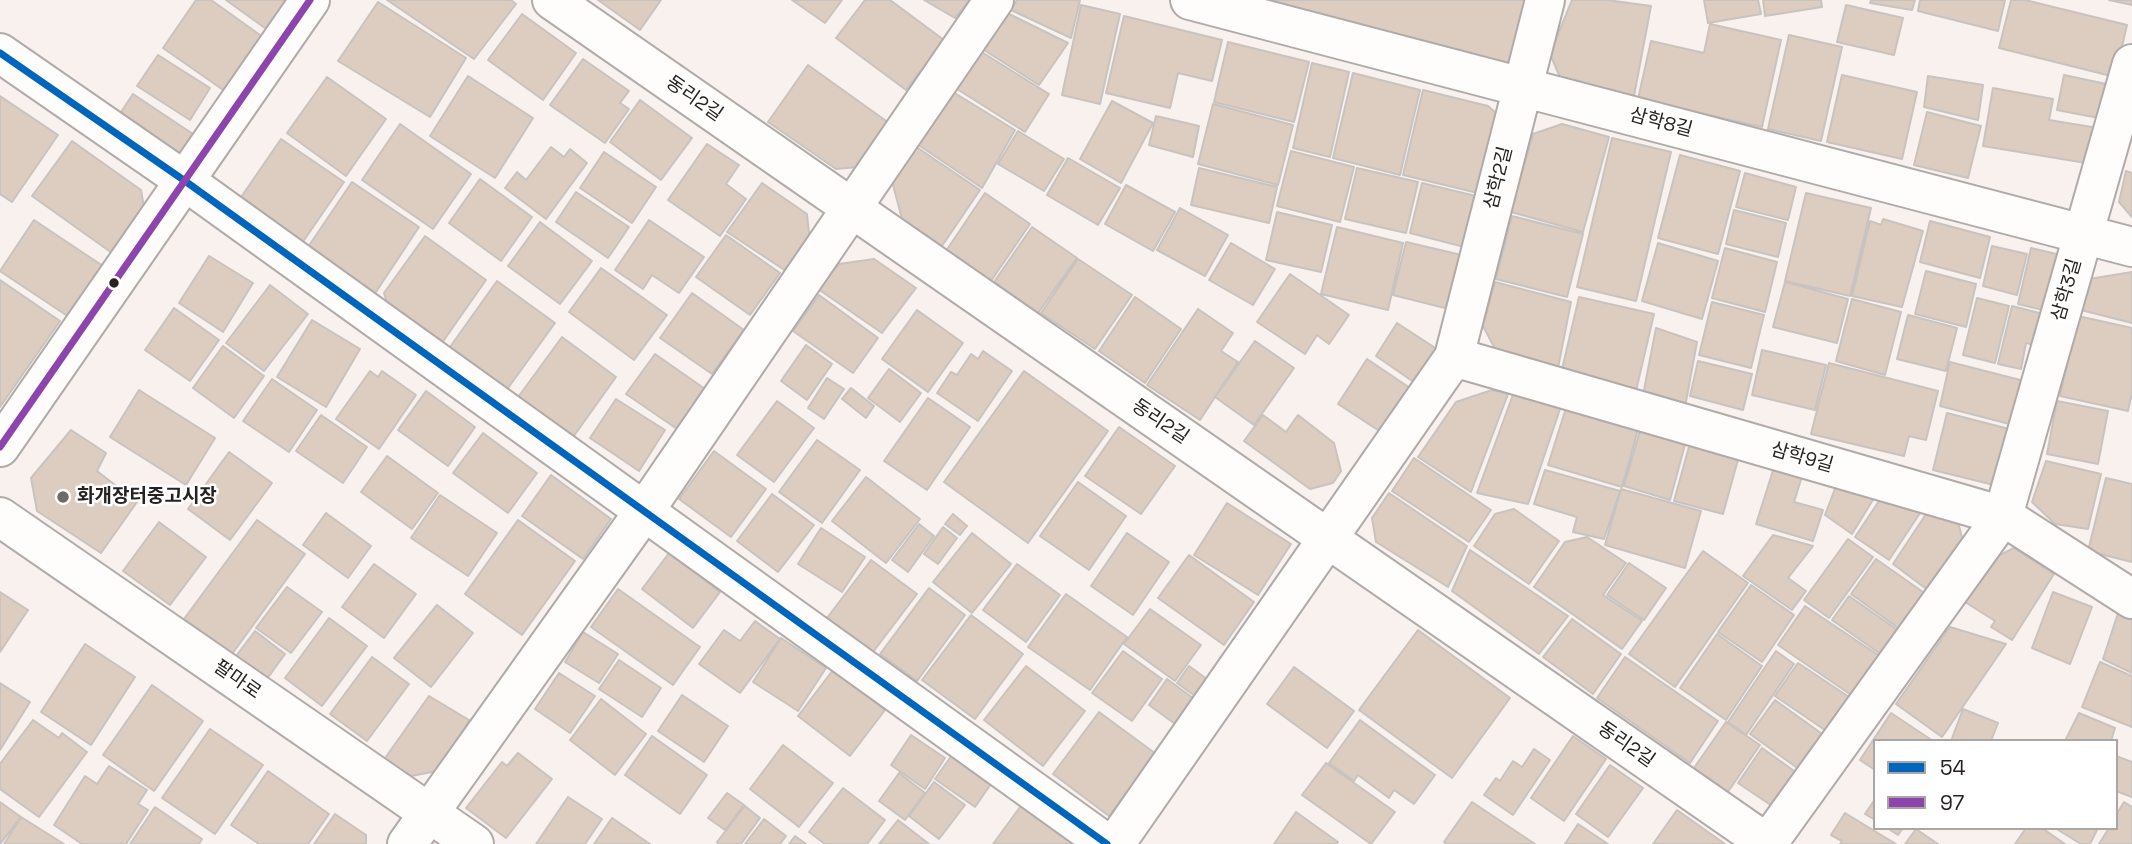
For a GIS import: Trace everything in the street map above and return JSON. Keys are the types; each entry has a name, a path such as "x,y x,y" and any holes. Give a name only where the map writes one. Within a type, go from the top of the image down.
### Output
{"street":[{"path":"0,447 310,0"},
{"name":"동리2길","path":"552,0 1768,844"},
{"path":"407,844 645,510 994,0"},
{"name":"삼학8길","path":"1190,0 2132,247"},
{"name":"삼학2길","path":"1454,357 1545,0"},
{"path":"0,53 185,181 1107,844"},
{"name":"삼학3길","path":"1768,844 2003,516 2132,64"},
{"path":"1115,844 1454,357"},
{"name":"삼학9길","path":"1454,357 2003,516 2132,599"},
{"name":"팔마로","path":"0,517 474,844"}],"building":[{"path":"196,0 211,0 267,40 229,94 163,48"},
{"path":"226,0 291,0 269,31"},
{"path":"387,0 511,0 516,4 474,59"},
{"path":"598,0 661,0 640,30"},
{"path":"792,0 842,0 825,23"},
{"path":"865,0 890,0 944,40 906,90 836,38"},
{"path":"924,0 970,0 955,18"},
{"path":"1017,0 1080,0 1071,38 1011,10"},
{"path":"1241,0 1529,0 1511,73"},
{"path":"1572,0 1607,0 1651,6 1634,96 1562,82 1550,54"},
{"path":"1704,0 1758,0 1761,14 1708,23"},
{"path":"1763,0 1821,0 1822,7 1765,16"},
{"path":"1871,0 1915,0 1912,10 1870,3"},
{"path":"1920,0 2005,0 1998,31 1918,11"},
{"path":"2011,0 2025,0 2127,25 2115,77 1999,48"},
{"path":"2109,0 2132,0 2132,5"},
{"path":"378,2 466,58 430,117 338,61"},
{"path":"1081,5 1120,14 1100,104 1062,95"},
{"path":"1846,5 1903,18 1894,55 1837,42"},
{"path":"1007,13 1068,43 1039,85 984,50"},
{"path":"522,14 576,53 543,100 488,60"},
{"path":"1124,16 1222,40 1212,81 1178,73 1170,108 1106,93"},
{"path":"1710,24 1781,40 1762,127 1638,99 1651,41 1704,53"},
{"path":"1789,35 1842,47 1821,141 1768,129"},
{"path":"1228,42 1309,62 1294,122 1214,102"},
{"path":"980,51 1049,94 1025,132 957,89"},
{"path":"158,55 210,88 190,120 137,86"},
{"path":"583,59 629,91 620,103 629,109 605,143 550,105"},
{"path":"1312,63 1349,72 1330,157 1293,148"},
{"path":"808,65 896,128 869,166 836,169 768,122"},
{"path":"1353,73 1420,90 1400,175 1333,158"},
{"path":"1842,75 1917,92 1902,159 1827,142"},
{"path":"2064,75 2111,85 2104,119 2057,110"},
{"path":"468,76 533,118 495,178 430,136"},
{"path":"1928,76 1983,85 1978,120 1924,107"},
{"path":"327,77 386,119 346,176 287,133"},
{"path":"1993,88 2053,99 2049,120 2104,129 2098,165 1983,146"},
{"path":"1423,90 1488,106 1504,120 1486,195 1403,175"},
{"path":"953,92 1015,130 982,188 917,144"},
{"path":"133,94 196,136 183,155 161,156 113,124"},
{"path":"0,96 58,135 12,202 0,194"},
{"path":"640,100 692,138 661,180 610,142"},
{"path":"1112,101 1153,123 1121,183 1080,159"},
{"path":"1213,104 1293,125 1278,185 1198,164"},
{"path":"1927,112 1981,126 1968,178 1914,165"},
{"path":"1156,116 1199,126 1193,157 1149,145"},
{"path":"400,124 471,174 433,229 362,180"},
{"path":"1562,124 1609,137 1583,232 1511,212 1533,134"},
{"path":"1018,131 1064,159 1044,191 998,164"},
{"path":"1612,138 1671,152 1636,301 1577,287"},
{"path":"281,139 344,182 300,246 237,203"},
{"path":"72,141 141,190 146,219 119,258 32,196"},
{"path":"707,144 739,165 726,184 746,199 720,236 668,200"},
{"path":"915,146 980,190 942,246 902,219 892,181"},
{"path":"551,147 564,157 570,149 587,163 546,219 505,188 517,172 526,180"},
{"path":"1291,151 1354,167 1340,222 1277,206"},
{"path":"604,152 656,187 632,223 580,188"},
{"path":"1680,155 1740,171 1718,254 1658,238"},
{"path":"1068,158 1120,188 1098,225 1047,195"},
{"path":"1199,168 1277,187 1269,223 1191,205"},
{"path":"1357,168 1418,182 1406,233 1345,219"},
{"path":"2126,171 2132,173 2132,217 2119,202"},
{"path":"1745,173 1796,187 1788,220 1736,207"},
{"path":"480,179 532,217 501,261 449,223"},
{"path":"352,182 419,227 372,298 304,253"},
{"path":"762,183 807,214 810,242 789,273 727,232"},
{"path":"1422,183 1484,198 1472,249 1410,233"},
{"path":"1126,185 1175,212 1153,251 1105,224"},
{"path":"576,192 629,227 608,258 556,222"},
{"path":"985,193 1030,224 991,281 946,251"},
{"path":"1806,193 1871,208 1850,296 1785,281"},
{"path":"1180,208 1228,235 1205,276 1157,250"},
{"path":"1734,210 1786,223 1778,257 1726,244"},
{"path":"1277,212 1332,225 1321,272 1266,260"},
{"path":"1512,216 1583,234 1567,297 1496,279"},
{"path":"1883,219 1923,231 1902,307 1852,296 1870,221 1881,225"},
{"path":"34,220 106,268 72,319 0,271"},
{"path":"649,220 704,257 679,293 652,275 643,289 615,270"},
{"path":"1930,221 1990,237 1980,278 1920,262"},
{"path":"540,222 592,261 560,304 508,266"},
{"path":"1032,227 1077,258 1038,313 994,282"},
{"path":"1337,227 1403,243 1388,310 1321,294"},
{"path":"726,235 780,273 750,315 696,277"},
{"path":"425,236 486,280 437,350 394,325 384,293"},
{"path":"1406,242 1470,257 1457,311 1393,295"},
{"path":"1231,243 1275,269 1253,305 1209,280"},
{"path":"1658,243 1718,261 1702,319 1642,301"},
{"path":"1992,246 2027,254 2017,295 1983,286"},
{"path":"1725,248 1777,262 1765,312 1712,298"},
{"path":"2031,248 2065,256 2051,312 2018,304"},
{"path":"209,256 253,283 223,332 179,303"},
{"path":"874,259 916,288 882,333 818,289 839,264"},
{"path":"1078,259 1132,295 1095,349 1041,313"},
{"path":"601,268 667,315 634,360 569,312"},
{"path":"1926,271 1976,284 1966,327 1915,314"},
{"path":"2132,272 2132,323 2081,310 2089,279"},
{"path":"1290,274 1349,315 1329,344 1317,335 1305,354 1257,322"},
{"path":"0,280 60,321 0,407"},
{"path":"497,281 555,323 503,395 445,354"},
{"path":"1495,282 1571,302 1556,378 1502,362 1483,326"},
{"path":"1785,282 1848,299 1837,343 1773,327"},
{"path":"270,285 308,314 264,371 226,343"},
{"path":"692,293 744,330 712,374 660,338"},
{"path":"819,295 878,338 853,373 793,331"},
{"path":"1135,297 1181,329 1145,383 1099,351"},
{"path":"1579,297 1654,314 1635,395 1560,378"},
{"path":"1977,298 2009,306 1995,363 1963,355"},
{"path":"1852,299 1901,312 1885,375 1836,361"},
{"path":"1712,302 1764,315 1751,368 1699,355"},
{"path":"2012,306 2051,316 2044,347 2026,343 2021,369 1998,364"},
{"path":"174,308 219,340 190,381 145,350"},
{"path":"1198,309 1233,333 1221,351 1238,362 1200,420 1147,385"},
{"path":"917,310 963,343 928,392 882,359"},
{"path":"1908,315 1957,328 1946,371 1897,359"},
{"path":"2078,316 2132,328 2132,393 2128,411 2060,396"},
{"path":"312,320 360,349 326,407 277,377"},
{"path":"1397,323 1443,353 1421,387 1376,356"},
{"path":"1656,328 1697,342 1685,407 1643,395"},
{"path":"562,337 616,377 571,440 516,400"},
{"path":"1255,341 1294,368 1254,425 1215,397"},
{"path":"806,345 832,364 807,400 781,381"},
{"path":"223,346 264,376 234,418 193,388"},
{"path":"1762,350 1826,365 1815,410 1752,395"},
{"path":"983,351 1012,371 978,421 937,393 951,372 957,375 971,354 978,359"},
{"path":"655,354 708,391 680,431 626,394"},
{"path":"1367,359 1416,392 1387,436 1338,404"},
{"path":"1698,361 1752,374 1743,410 1690,396"},
{"path":"1950,362 2028,382 2017,426 1940,406"},
{"path":"1829,363 1938,391 1926,440 1909,436 1904,456 1811,434"},
{"path":"889,369 921,393 900,422 868,398"},
{"path":"370,371 378,377 382,371 416,395 379,449 336,419"},
{"path":"1024,371 1108,431 1028,543 944,482"},
{"path":"827,378 844,389 824,419 808,408"},
{"path":"272,379 317,410 289,452 243,421"},
{"path":"851,388 874,406 866,418 842,399"},
{"path":"139,390 215,438 186,485 110,437"},
{"path":"1492,390 1508,394 1471,492 1418,457 1456,402"},
{"path":"426,391 475,427 448,466 398,430"},
{"path":"1514,392 1561,406 1528,504 1477,493"},
{"path":"928,398 970,427 927,490 884,461"},
{"path":"616,399 665,430 639,471 590,438"},
{"path":"777,401 814,428 774,482 737,455"},
{"path":"2057,401 2108,411 2098,464 2047,454"},
{"path":"1566,408 1638,429 1622,487 1548,465"},
{"path":"1947,413 2017,431 1994,485 1933,470"},
{"path":"321,415 367,447 343,483 296,451"},
{"path":"1263,415 1286,432 1298,415 1334,443 1341,471 1333,483 1310,489 1244,441"},
{"path":"1119,427 1175,466 1141,514 1085,476"},
{"path":"1641,427 1686,441 1670,500 1624,486"},
{"path":"71,430 106,453 97,471 137,502 101,553 37,511 31,478"},
{"path":"483,433 537,473 508,513 453,473"},
{"path":"817,440 860,470 822,523 779,492"},
{"path":"1690,443 1739,456 1723,514 1674,501"},
{"path":"714,451 766,489 731,537 679,499"},
{"path":"229,452 272,483 230,540 188,509"},
{"path":"387,456 438,493 412,529 361,492"},
{"path":"1414,458 1491,510 1469,542 1392,491"},
{"path":"1776,461 1804,470 1794,502 1823,510 1813,541 1756,524"},
{"path":"2046,461 2101,474 2088,529 2055,524 2032,502"},
{"path":"1545,470 1620,491 1604,539 1573,532 1577,517 1534,504"},
{"path":"551,475 611,519 583,559 522,516"},
{"path":"866,477 920,519 886,563 832,521"},
{"path":"1839,478 1879,490 1852,534 1825,515"},
{"path":"2106,478 2132,484 2132,562 2088,551"},
{"path":"1078,482 1126,516 1089,570 1040,536"},
{"path":"1621,489 1701,511 1685,568 1605,545"},
{"path":"1885,492 1924,507 1889,560 1855,537"},
{"path":"1389,493 1467,546 1448,587 1376,542 1372,518"},
{"path":"772,494 814,525 778,572 737,541"},
{"path":"440,495 497,533 468,576 411,538"},
{"path":"1227,503 1291,544 1258,595 1194,555"},
{"path":"1930,508 1957,518 1965,549 1937,597 1893,564"},
{"path":"1514,509 1559,541 1529,584 1474,546 1495,514"},
{"path":"326,513 371,546 348,578 303,545"},
{"path":"953,514 967,526 960,535 945,524"},
{"path":"257,520 305,554 232,654 184,619"},
{"path":"518,520 575,561 522,635 465,594"},
{"path":"159,522 206,557 170,605 123,571"},
{"path":"919,524 934,536 908,572 892,560"},
{"path":"943,527 957,538 938,564 924,554"},
{"path":"821,528 865,557 842,592 798,564"},
{"path":"972,533 1011,564 972,613 933,582"},
{"path":"1127,533 1169,562 1133,615 1091,586"},
{"path":"1773,535 1813,546 1788,578 1806,591 1792,610 1743,576"},
{"path":"1587,537 1626,563 1603,595 1642,621 1622,649 1534,587 1565,542"},
{"path":"1848,539 1873,557 1829,618 1804,600"},
{"path":"2014,548 2054,574 2012,640 1991,627 1995,621 1965,602 1992,559"},
{"path":"1470,550 1568,616 1539,654 1452,591"},
{"path":"1703,551 1748,583 1675,687 1629,654"},
{"path":"669,553 720,592 693,628 642,589"},
{"path":"1189,555 1254,602 1224,645 1158,598"},
{"path":"1876,559 1933,599 1908,635 1851,594"},
{"path":"871,560 917,594 873,652 827,618"},
{"path":"1629,563 1666,588 1644,620 1607,595"},
{"path":"374,564 416,594 384,638 342,607"},
{"path":"1017,564 1060,595 1026,642 983,610"},
{"path":"1751,585 1794,615 1762,662 1718,632"},
{"path":"287,587 322,612 291,653 256,628"},
{"path":"929,588 965,615 917,681 880,654"},
{"path":"618,589 700,647 673,685 591,627"},
{"path":"0,592 28,610 0,652"},
{"path":"2053,592 2092,607 2070,664 2032,648"},
{"path":"1066,594 1127,637 1090,690 1028,647"},
{"path":"1849,596 1906,636 1889,660 1832,620"},
{"path":"437,605 473,633 431,687 394,658"},
{"path":"1805,606 1887,661 1860,701 1778,645"},
{"path":"2120,607 2132,614 2132,673 2103,659"},
{"path":"1150,609 1201,645 1175,681 1124,644"},
{"path":"971,615 1023,654 975,719 922,680"},
{"path":"329,618 367,646 322,706 285,678"},
{"path":"1572,619 1621,654 1593,694 1543,657"},
{"path":"755,621 780,639 740,693 699,664 724,630 740,641"},
{"path":"1950,627 2006,644 1942,737 1896,704"},
{"path":"1418,630 1510,698 1452,778 1359,710"},
{"path":"255,631 285,654 267,679 236,656"},
{"path":"583,632 618,654 599,683 565,662"},
{"path":"1717,634 1762,666 1726,720 1680,688"},
{"path":"781,638 826,668 798,711 753,682"},
{"path":"85,644 135,677 91,745 41,712"},
{"path":"1123,651 1162,679 1132,721 1092,693"},
{"path":"1776,651 1794,664 1746,735 1728,722"},
{"path":"372,657 409,684 367,741 330,714"},
{"path":"1625,657 1718,721 1690,763 1597,698"},
{"path":"619,660 661,688 642,717 599,689"},
{"path":"2100,662 2132,676 2132,727 2082,707"},
{"path":"1798,663 1858,703 1835,737 1775,696"},
{"path":"1026,666 1085,711 1043,766 984,720"},
{"path":"1189,666 1211,682 1199,699 1177,683"},
{"path":"1294,667 1354,711 1327,748 1267,704"},
{"path":"833,670 885,710 850,756 798,716"},
{"path":"559,673 595,696 570,733 535,709"},
{"path":"1167,679 1201,704 1182,729 1149,705"},
{"path":"0,683 30,702 0,750"},
{"path":"152,685 203,721 154,791 103,755"},
{"path":"682,695 728,726 704,762 658,731"},
{"path":"429,696 469,720 443,770 411,776 383,761"},
{"path":"601,699 646,734 615,775 570,740"},
{"path":"1775,700 1832,741 1807,775 1750,734"},
{"path":"1963,709 1998,723 1992,739 1952,739"},
{"path":"1099,712 1156,754 1109,816 1053,774"},
{"path":"1891,713 1930,739 1874,739"},
{"path":"2079,713 2115,728 2112,739 2066,739"},
{"path":"33,720 59,738 62,733 87,752 39,817 0,789 0,764"},
{"path":"1360,720 1435,775 1414,804 1394,790 1389,798 1358,775 1354,781 1329,763"},
{"path":"1726,722 1760,745 1721,802 1687,778"},
{"path":"210,729 263,765 215,834 162,798"},
{"path":"911,735 945,758 925,789 891,765"},
{"path":"652,736 707,775 680,814 625,775"},
{"path":"1573,736 1606,759 1564,821 1531,798"},
{"path":"1873,740 1873,769 1860,760"},
{"path":"783,745 833,783 799,827 750,789"},
{"path":"1762,748 1804,778 1781,812 1738,783"},
{"path":"1534,749 1550,760 1513,815 1484,795 1496,778 1500,781 1513,761 1522,767"},
{"path":"518,753 552,779 506,838 466,808 502,762 507,766"},
{"path":"952,755 991,784 975,807 935,779"},
{"path":"2118,757 2132,762 2132,797 2118,792"},
{"path":"1326,763 1395,812 1371,844 1302,795"},
{"path":"1610,765 1643,788 1608,837 1576,814"},
{"path":"109,766 147,790 138,804 148,810 126,844 82,844 54,825 85,776 97,784"},
{"path":"268,771 329,814 308,844 259,844 231,825"},
{"path":"899,773 925,793 905,820 879,801"},
{"path":"934,782 965,805 939,839 909,816"},
{"path":"843,788 885,820 867,844 825,844 809,832"},
{"path":"727,793 744,805 725,830 708,818"},
{"path":"568,797 602,819 585,844 536,844"},
{"path":"0,802 21,817 0,844"},
{"path":"1472,802 1535,844 1444,842"},
{"path":"1873,802 1873,819 1865,814"},
{"path":"2124,802 2132,807 2132,844 2099,844 2108,830 2118,830 2118,812"},
{"path":"1023,803 1078,844 993,844"},
{"path":"745,806 760,818 741,844 719,844 717,842"},
{"path":"155,807 202,839 199,844 130,844"},
{"path":"1677,810 1725,844 1653,844"},
{"path":"1296,812 1338,842 1274,844"},
{"path":"1845,813 1896,844 1840,844 1842,841 1831,835"},
{"path":"335,814 366,835 366,844 314,844"},
{"path":"21,817 64,844 4,844"},
{"path":"612,818 650,844 594,844"},
{"path":"764,819 786,836 780,844 745,844"},
{"path":"898,820 929,844 879,844"},
{"path":"1578,824 1608,844 1565,844"},
{"path":"1917,830 1938,844 1905,844"},
{"path":"2025,830 2045,830 2065,844 2015,844"},
{"path":"2058,830 2097,830 2090,844 2081,844"},
{"path":"795,836 806,844 789,844"}],"transit line":[{"name":"97","path":"0,447 310,0"},
{"name":"54","path":"0,53 185,181 1107,844"}],"place":[{"name":"화개장터중고시장","path":"63,497"}]}
